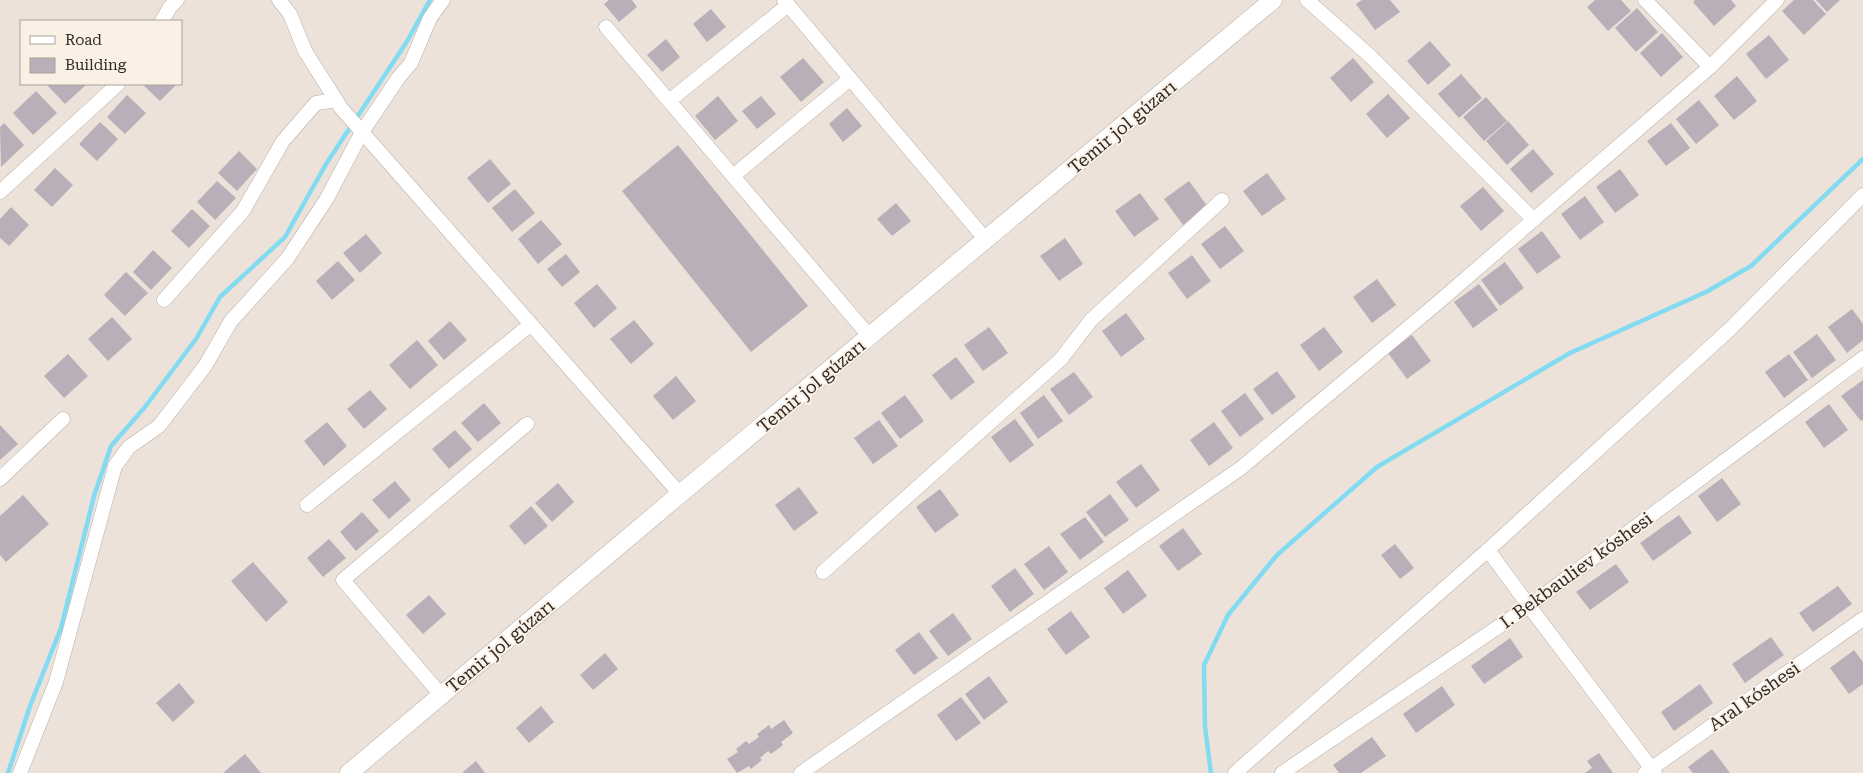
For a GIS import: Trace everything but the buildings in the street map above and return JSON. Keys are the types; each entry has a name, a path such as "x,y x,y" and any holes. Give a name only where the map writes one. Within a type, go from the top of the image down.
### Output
{"street":[{"path":"163,20 170,7 177,0"},
{"path":"279,0 290,14 304,50 338,104 680,494"},
{"path":"20,773 56,682 115,466 129,447 159,426 205,366 231,321 287,258 326,200 362,132 399,77 411,63 430,18 443,0"},
{"name":"Temir jol gúzarı","path":"349,773 680,494 1273,0"},
{"path":"1307,0 1370,56 1534,220"},
{"path":"1645,0 1710,67"},
{"path":"801,773 1240,468 1534,220 1710,67 1777,0"},
{"path":"669,101 786,2 986,240"},
{"path":"606,27 870,337"},
{"path":"733,176 850,79"},
{"path":"0,192 117,85"},
{"path":"164,300 243,211 284,141 316,103 338,104"},
{"path":"1235,773 1488,550 1729,330 1863,195"},
{"path":"824,572 1061,359 1091,320 1222,200"},
{"path":"307,505 530,325"},
{"name":"I. Bekbauliev kóshesi","path":"1282,773 1528,606 1863,358"},
{"path":"0,479 63,419"},
{"path":"441,695 343,580 527,424"},
{"path":"1488,550 1650,771"},
{"name":"Aral kóshesi","path":"1650,771 1863,619"}],"waterway":[{"path":"8,773 30,706 61,628 94,496 111,446 145,407 196,339 220,297 285,237 326,164 406,43 430,0"},
{"path":"1211,773 1205,727 1204,665 1228,615 1277,555 1377,467 1570,353 1706,292 1751,266 1863,159"}]}
